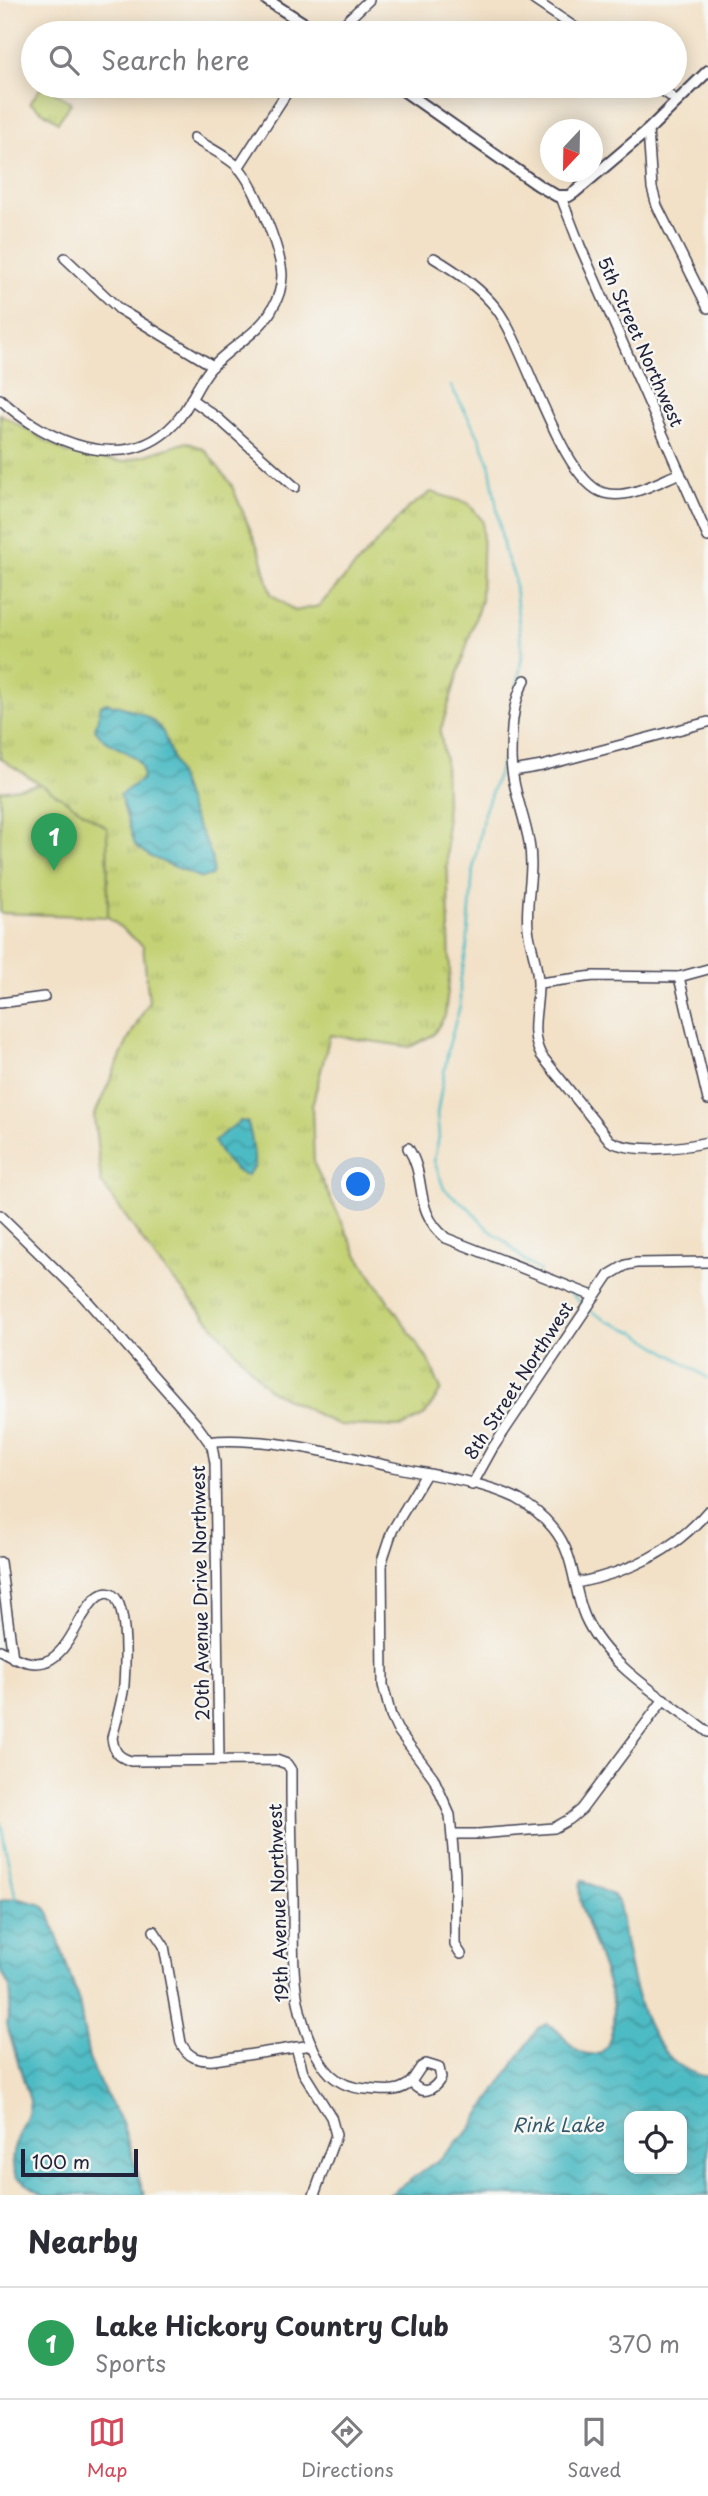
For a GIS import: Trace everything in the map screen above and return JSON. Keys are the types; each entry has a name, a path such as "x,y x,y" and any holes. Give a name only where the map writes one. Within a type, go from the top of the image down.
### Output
{"main road":[{"path":"267,0 299,21"},
{"path":"687,90 708,71"},
{"path":"414,98 538,185 561,197 575,192 648,130 676,100"}],"street":[{"path":"347,21 369,0"},
{"path":"534,0 565,21"},
{"path":"238,168 284,98"},
{"path":"648,130 652,188 657,206 708,308"},
{"path":"0,399 33,423 84,448 132,450 150,443 174,424 213,366 266,318 277,299 282,281 280,262 264,212 238,168 194,138"},
{"name":"5th Street Northwest","path":"561,197 708,537"},
{"path":"65,258 119,309 213,366"},
{"path":"434,258 469,282 496,308 572,464 590,486 603,493 616,494 635,491 680,473"},
{"path":"191,399 219,419 295,487"},
{"path":"525,680 515,702 511,759 513,783 531,852 533,872 527,916 539,983 534,1026 536,1046 610,1141 626,1147 659,1148 708,1142"},
{"path":"513,771 542,766 708,722"},
{"path":"539,983 594,976 679,977 707,971"},
{"path":"679,977 708,1100"},
{"path":"0,1003 44,997"},
{"path":"408,1148 417,1167 423,1204 433,1226 446,1238 593,1296"},
{"name":"20th Avenue Drive Northwest","path":"0,1215 83,1296 196,1424 209,1443 215,1463 219,1760"},
{"name":"8th Street Northwest","path":"472,1485 492,1449 609,1275 626,1265 708,1262"},
{"path":"209,1443 232,1440 300,1445 472,1485 515,1498 545,1521 562,1541 585,1616 596,1639 619,1662 708,1732"},
{"path":"426,1474 392,1531 383,1553 383,1685 397,1729 439,1788 447,1807 453,1834 455,1945 461,1954"},
{"path":"577,1583 625,1570 651,1558 675,1543 708,1511"},
{"path":"0,1562 13,1658"},
{"path":"0,1650 31,1664 54,1659 67,1645 96,1598 106,1593 113,1594 121,1606 124,1651 123,1691 112,1738 116,1752 122,1759 131,1761 219,1760"},
{"path":"453,1834 540,1831 566,1823 582,1809 664,1699"},
{"name":"19th Avenue Northwest","path":"219,1760 276,1759 285,1762 290,1770 295,1994 312,2045 327,2074 356,2088 398,2091 411,2082"},
{"path":"154,1931 164,1946 181,2043 191,2056 199,2060 214,2060 312,2045"},
{"path":"296,2047 303,2072 331,2117 336,2135 314,2195"}],"green space":[{"path":"34,98 64,98 71,103 58,122 30,103"},
{"path":"0,414 67,453 123,462 187,442 205,450 231,484 261,555 271,594 295,611 319,606 407,509 431,492 468,503 483,521 481,600 440,732 445,760 450,971 445,1016 433,1035 410,1047 330,1035 312,1106 314,1164 358,1256 430,1363 441,1390 425,1415 402,1427 338,1425 269,1390 158,1262 101,1182 94,1116 129,1038 149,1002 143,946 108,917 107,828 0,758"},
{"path":"41,784 107,828 108,917 0,913 0,791"}],"water":[{"path":"107,703 145,716 163,732 192,814 210,851 212,875 201,878 151,857 135,845 120,795 142,779 142,771 136,759 103,739 95,729 101,705"},
{"path":"240,1121 247,1122 252,1138 255,1166 246,1176 227,1162 214,1141"},
{"name":"Rink Lake","path":"582,1880 614,1896 620,1910 632,1977 646,2021 670,2058 687,2070 708,2077 708,2195 389,2195 441,2158 468,2132 538,2028 547,2024 553,2027 576,2050 589,2055 602,2052 606,2047 613,2021 611,1998 579,1893"},
{"path":"16,1898 43,1905 49,1912 79,2002 89,2059 122,2122 144,2195 44,2195 16,2177 13,2156 30,2101 7,2023 11,2000 10,1988 0,1968 0,1901"}],"waterway":[{"path":"451,386 479,437 489,462 504,550 514,576 522,655 517,688"},
{"path":"507,749 484,813 473,870 467,948 460,982 460,1006 449,1045 437,1114 439,1137 434,1160 444,1189 470,1209 488,1229 525,1261 540,1271"},
{"path":"568,1291 585,1307 607,1321 635,1332 708,1378"},
{"path":"0,1820 16,1900"}],"place":[{"name":"Lake Hickory Country Club","path":"54,871"}]}
